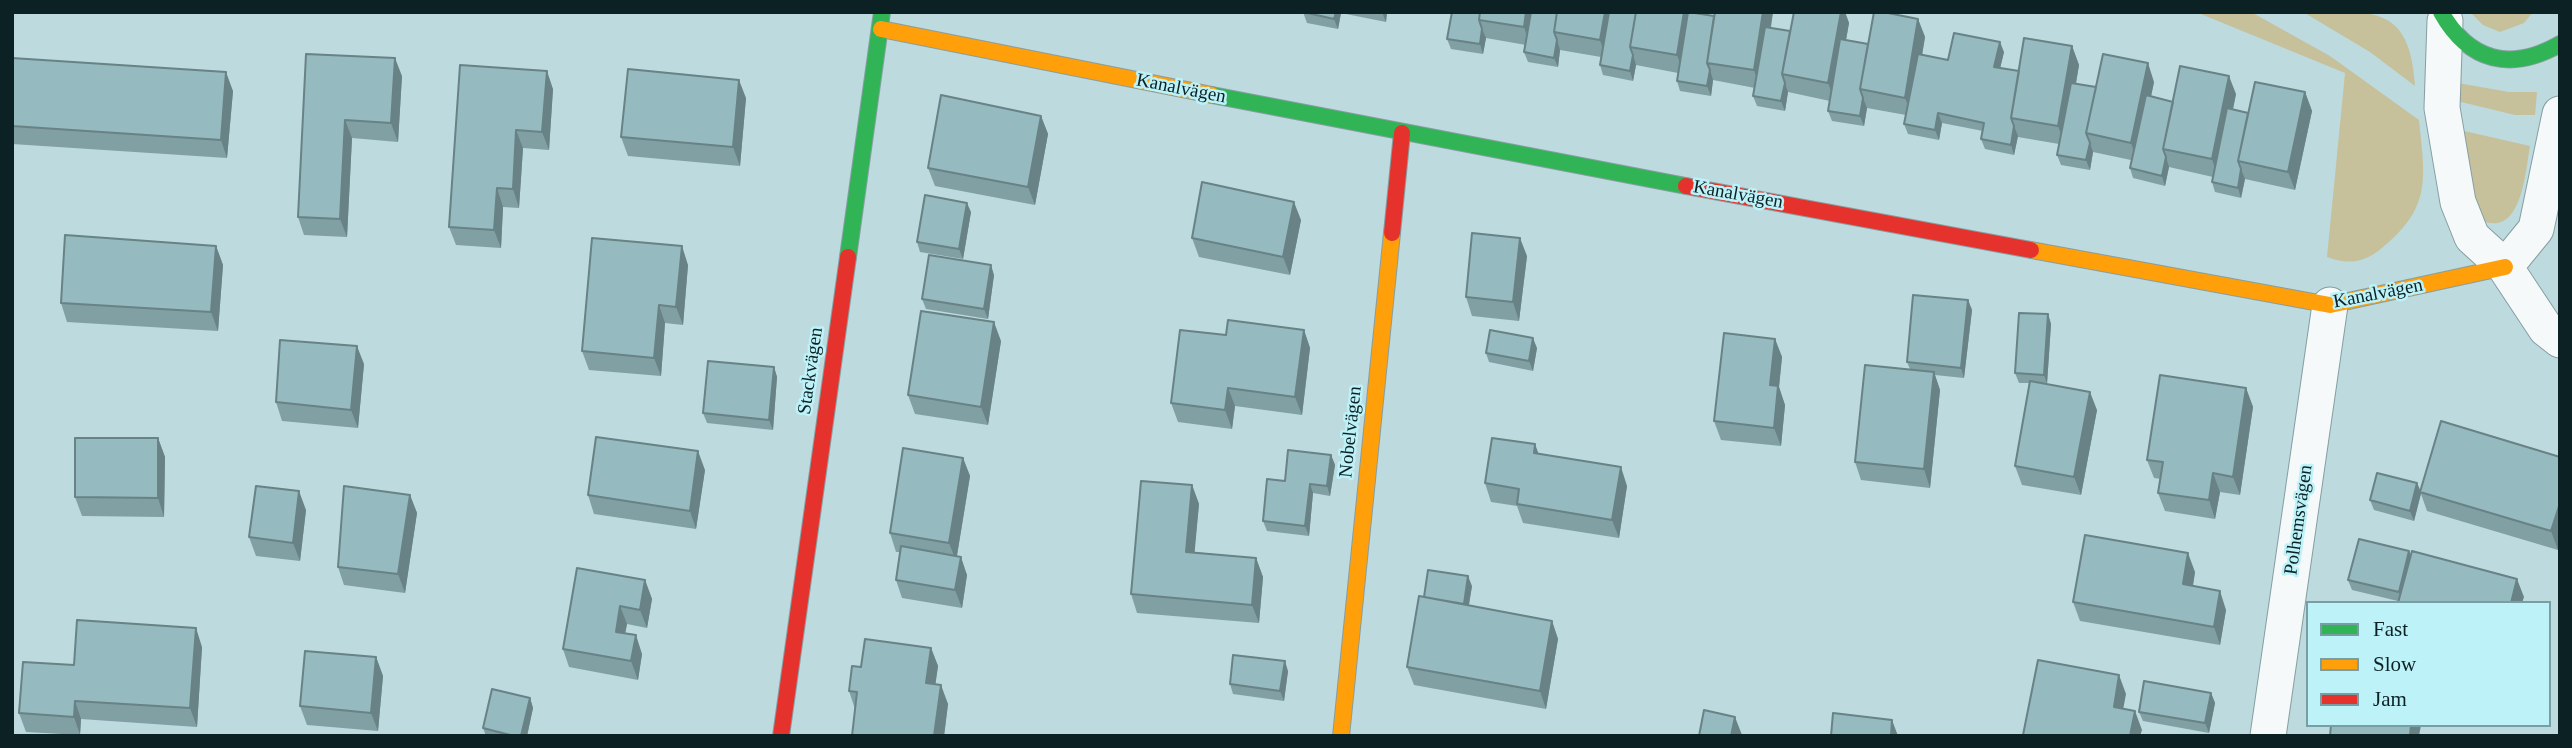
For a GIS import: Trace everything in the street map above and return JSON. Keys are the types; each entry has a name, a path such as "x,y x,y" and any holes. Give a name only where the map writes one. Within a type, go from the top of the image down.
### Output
{"street":[{"name":"Stackvägen","path":"781,736 882,12"},
{"path":"2443,16 2459,41 2481,55 2517,61 2542,57 2560,44"},
{"path":"2443,16 2442,108 2458,202 2472,237 2505,267 2546,329 2560,340"},
{"name":"Kanalvägen","path":"881,29 1402,133 2330,305 2505,267"},
{"path":"2505,267 2536,229 2560,114"},
{"name":"Nobelvägen","path":"1341,736 1402,133"},
{"name":"Polhemsvägen","path":"2268,736 2330,305"}],"shaded area":[{"path":"2196,12 2251,12 2330,56 2419,120 2423,176 2417,205 2410,219 2382,248 2369,257 2356,261 2327,257 2345,73"},
{"path":"2303,12 2367,13 2395,26 2405,39 2412,59 2415,86 2370,52"},
{"path":"2470,12 2533,12 2524,23 2500,32 2483,25"},
{"path":"2458,83 2509,92 2537,92 2535,115 2515,115 2457,101"},
{"path":"2460,130 2530,146 2519,201 2504,221 2493,223 2478,219"}],"building":[{"path":"1303,12 1336,12 1334,19"},
{"path":"1452,12 1480,12 1480,44 1447,39"},
{"path":"1480,12 1526,12 1524,27 1479,20"},
{"path":"1531,12 1557,12 1554,58 1524,52"},
{"path":"1557,12 1605,12 1600,40 1554,32"},
{"path":"1609,12 1636,12 1630,47 1633,55 1630,71 1600,65"},
{"path":"1636,12 1684,12 1677,55 1630,47"},
{"path":"1688,12 1714,16 1707,63 1710,70 1707,86 1677,81"},
{"path":"1715,12 1763,12 1754,70 1707,63"},
{"path":"1794,12 1841,12 1828,83 1782,74"},
{"path":"1874,12 1918,19 1905,98 1860,89"},
{"path":"1765,27 1790,31 1782,74 1785,83 1781,101 1753,96"},
{"path":"1954,33 2000,42 1994,67 2019,71 2011,118 2014,126 2011,145 1981,139 1984,123 1938,113 1935,130 1904,124 1918,54 1948,60"},
{"path":"2024,38 2072,46 2058,126 2011,118"},
{"path":"1840,39 1868,44 1860,89 1863,98 1860,116 1828,111"},
{"path":"306,54 395,58 391,123 345,120 340,219 298,217"},
{"path":"2103,54 2148,63 2131,143 2086,133"},
{"path":"12,58 226,72 221,140 12,126"},
{"path":"460,65 547,71 542,132 516,130 513,189 497,188 494,230 449,227"},
{"path":"2180,66 2229,76 2212,159 2163,149"},
{"path":"628,69 739,80 733,147 621,137"},
{"path":"2255,82 2305,92 2288,172 2238,161"},
{"path":"2071,83 2096,87 2086,133 2090,143 2086,160 2057,155"},
{"path":"941,95 1041,116 1028,187 928,168"},
{"path":"2146,95 2173,102 2163,149 2166,157 2162,176 2130,168"},
{"path":"2227,108 2248,113 2238,161 2241,169 2238,188 2212,182"},
{"path":"1202,182 1294,202 1283,257 1192,238"},
{"path":"925,195 967,203 959,249 917,242"},
{"path":"1472,233 1520,238 1513,302 1466,297"},
{"path":"65,235 216,246 211,312 61,303"},
{"path":"592,238 682,246 676,307 659,305 654,358 582,351"},
{"path":"929,255 991,265 984,309 922,299"},
{"path":"1913,295 1968,300 1961,368 1907,362"},
{"path":"921,311 994,322 981,407 908,395"},
{"path":"2019,313 2048,314 2044,375 2015,373"},
{"path":"1228,320 1304,330 1295,397 1228,388 1225,410 1171,403 1180,330 1226,335"},
{"path":"1490,330 1533,338 1529,361 1486,353"},
{"path":"1724,333 1775,339 1770,385 1778,386 1774,428 1714,421"},
{"path":"280,340 357,346 351,410 276,402"},
{"path":"708,361 774,367 769,420 703,413"},
{"path":"1865,365 1934,372 1924,469 1855,462"},
{"path":"2160,375 2246,388 2233,477 2213,473 2209,500 2158,493 2163,462 2147,460"},
{"path":"2030,381 2090,392 2074,477 2015,466"},
{"path":"2441,421 2560,457 2560,503 2551,531 2420,492"},
{"path":"596,437 698,451 690,511 588,495"},
{"path":"75,438 158,438 158,498 75,497"},
{"path":"1492,438 1535,444 1534,453 1621,467 1612,520 1517,504 1519,489 1485,483"},
{"path":"903,448 963,458 949,543 890,533"},
{"path":"1288,450 1331,455 1327,486 1310,484 1305,526 1263,521 1267,479 1285,481"},
{"path":"2377,473 2417,483 2410,511 2370,500"},
{"path":"1141,481 1192,485 1186,552 1256,558 1252,605 1131,594"},
{"path":"256,486 299,491 293,543 249,537"},
{"path":"344,486 410,495 398,574 338,567"},
{"path":"2085,535 2188,553 2183,584 2220,591 2214,627 2073,602"},
{"path":"2359,539 2409,551 2399,592 2348,580"},
{"path":"901,546 961,557 955,590 896,580"},
{"path":"2412,551 2517,579 2512,601 2399,601"},
{"path":"577,568 645,580 640,610 620,606 616,632 636,635 631,661 563,649"},
{"path":"1428,570 1468,576 1464,604 1424,597"},
{"path":"1419,596 1552,621 1540,691 1407,667"},
{"path":"77,620 196,628 190,708 75,701 74,717 19,713 23,662 74,665"},
{"path":"865,639 931,648 926,683 941,685 934,736 852,736 857,692 849,691 852,666 861,667"},
{"path":"305,651 376,657 371,713 300,706"},
{"path":"1233,655 1285,661 1280,691 1230,684"},
{"path":"2038,660 2119,675 2114,707 2135,711 2130,736 2023,735"},
{"path":"2144,681 2211,693 2205,723 2139,712"},
{"path":"492,689 530,698 521,736 483,728"},
{"path":"1704,710 1735,717 1731,736 1699,736"},
{"path":"1833,713 1892,720 1891,736 1831,736"},
{"path":"2331,727 2411,727 2410,736 2330,736"}],"traffic: fast":[{"path":"848,257 882,12"},
{"path":"2441,12 2465,42 2493,57 2525,58 2560,44"},
{"path":"1212,95 1686,186"}],"traffic: slow":[{"path":"881,29 1212,95"},
{"path":"1341,736 1392,233"},
{"path":"2031,250 2330,305 2505,267"}],"traffic: jam":[{"path":"1392,233 1402,133"},
{"path":"1686,186 2031,250"},
{"path":"781,736 848,257"}]}
